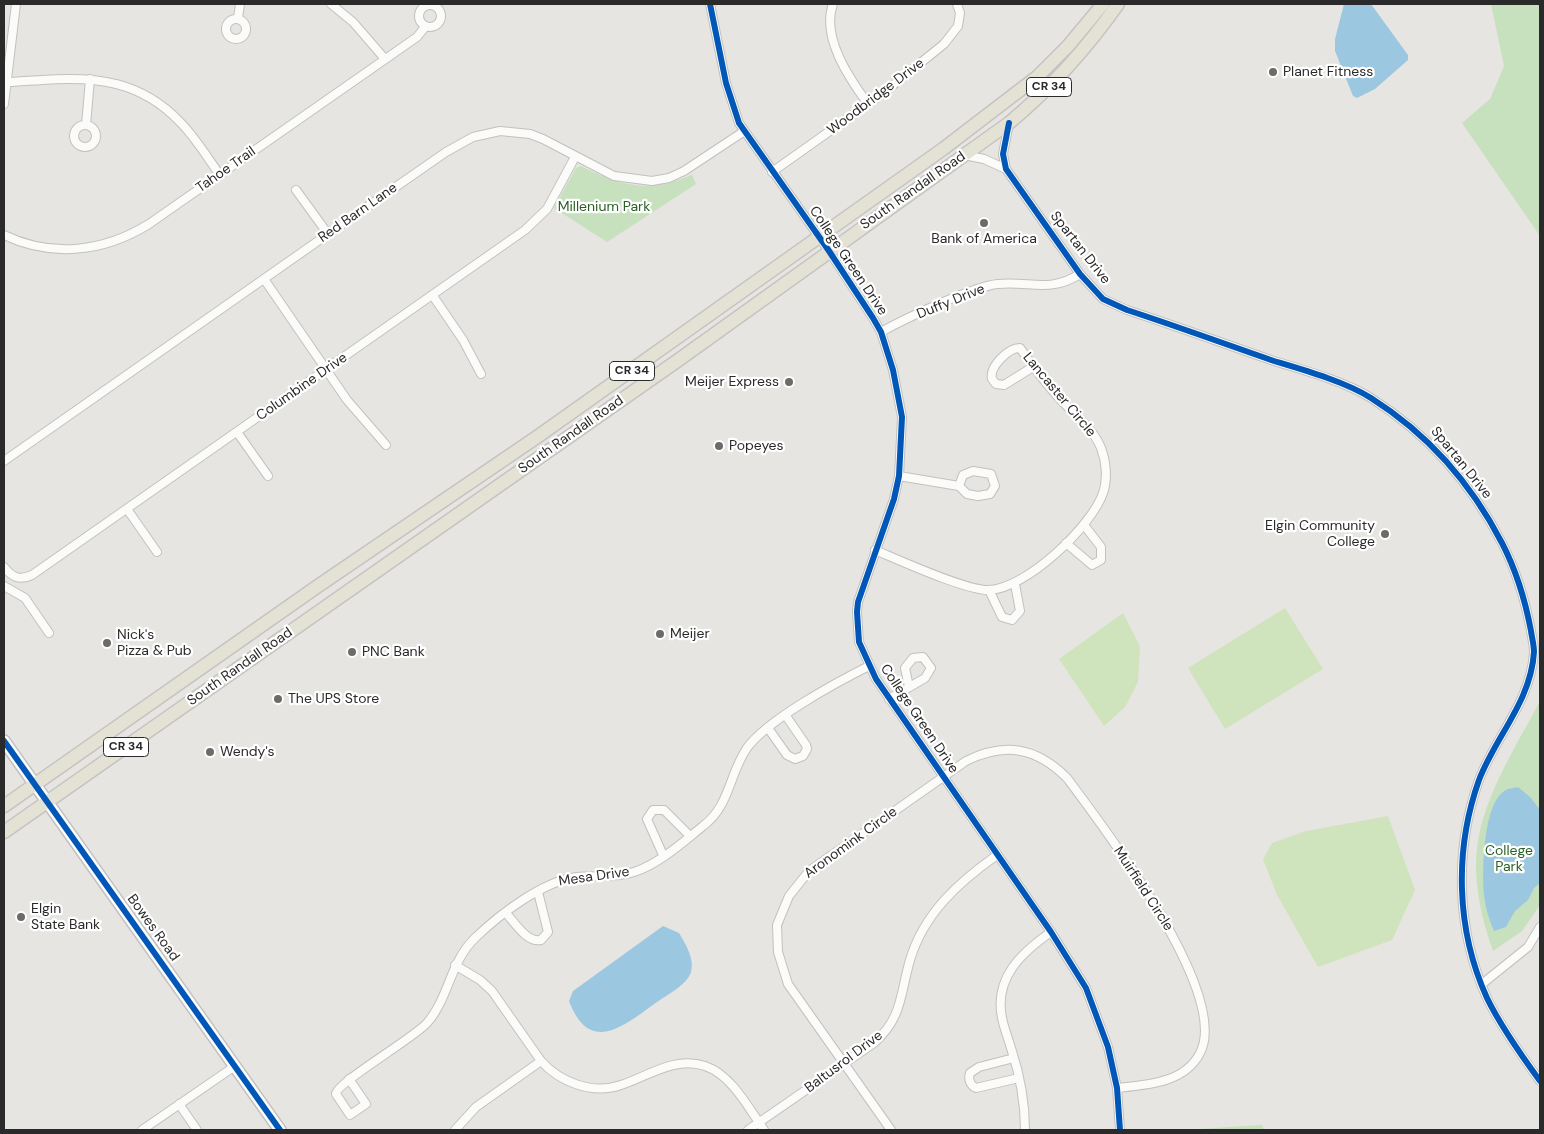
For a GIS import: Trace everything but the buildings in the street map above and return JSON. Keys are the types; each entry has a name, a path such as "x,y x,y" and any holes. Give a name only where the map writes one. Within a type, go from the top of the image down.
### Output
{"main road":[{"name":"South Randall Road","path":"36,785 326,580 538,437 943,149 1026,87 1068,46 1102,4"},
{"name":"South Randall Road","path":"48,802 685,355 1009,123 1064,72 1093,39 1118,4"},
{"name":"Bowes Road","path":"4,741 280,1130"},
{"name":"CR 34","path":"4,806 36,785"},
{"name":"CR 34","path":"4,832 48,802"}],"street":[{"path":"4,104 16,4"},
{"path":"238,18 240,4"},
{"path":"331,4 353,22 385,59"},
{"name":"College Green Drive","path":"710,4 731,104 744,132 829,251 881,332 893,370 902,417 899,476 858,602 859,642 869,666 890,699 1052,932 1086,988 1108,1047 1117,1088 1120,1130"},
{"path":"834,4 831,18 839,57 849,78 868,104"},
{"name":"Woodbridge Drive","path":"772,172 912,72 949,40 958,26 958,6"},
{"name":"Tahoe Trail","path":"4,235 26,244 48,249 78,250 106,244 141,229 421,34 425,27"},
{"path":"6,83 90,78 108,80 132,88 161,104 182,123 220,175"},
{"path":"86,125 90,78"},
{"path":"1006,169 1003,154 1009,123"},
{"name":"Red Barn Lane","path":"4,462 455,146 483,133 510,131 530,134 614,176 652,181 669,178 684,171 744,132"},
{"path":"964,155 984,159 1006,169"},
{"name":"Columbine Drive","path":"4,567 12,576 28,577 433,296 539,218 547,208 575,157"},
{"name":"Spartan Drive","path":"1006,169 1080,274 1103,299 1127,310 1308,372 1369,396 1419,432 1442,456 1475,496 1494,528 1514,566 1526,599 1534,651 1526,688 1517,711 1479,780 1469,818 1461,867 1463,920 1487,998 1519,1053 1540,1081"},
{"path":"296,190 328,234"},
{"name":"Duffy Drive","path":"881,332 962,295 997,284 1052,286 1066,282 1080,274"},
{"path":"264,279 359,416 386,445"},
{"path":"433,296 463,340 481,374"},
{"name":"Lancaster Circle","path":"875,550 968,586 989,590 1015,584 1031,575 1084,525 1099,502 1105,488 1106,471 1101,448 1092,432 1033,367 1020,348 1015,348 1009,352 993,369 991,375 996,384 1004,385 1033,367"},
{"path":"237,432 268,476"},
{"path":"899,476 959,486 967,494 986,496 993,490 994,481 986,472 973,471 964,475 959,486"},
{"path":"127,509 157,552"},
{"path":"1066,543 1086,562 1092,565 1101,560 1102,547 1084,525"},
{"path":"989,590 1002,617 1012,620 1020,611 1015,584"},
{"path":"5,588 25,598 49,634"},
{"name":"Mesa Drive","path":"349,1079 366,1104 350,1115 336,1094 338,1087 349,1079 417,1033 427,1023 437,1008 455,965 474,938 506,913 538,892 565,879 634,872 663,855 716,815 724,804 746,749 768,728 826,689 869,666"},
{"path":"890,699 909,688"},
{"path":"768,728 787,756 794,760 803,756 807,749 806,744 786,716"},
{"name":"Muirfield Circle","path":"943,777 975,757 1000,750 1030,752 1053,765 1075,789 1153,900 1181,951 1201,1005 1205,1020 1203,1046 1190,1067 1172,1079 1117,1088"},
{"name":"Aronomink Circle","path":"891,1130 794,996 784,976 777,936 780,916 794,888 809,871 943,777"},
{"path":"663,855 647,820 653,810 664,810 690,836"},
{"name":"Baltusrol Drive","path":"748,1130 762,1127 874,1042 890,1025 901,1004 914,950 936,911 960,882 997,855"},
{"path":"506,913 526,935 533,940 541,940 548,932 538,892"},
{"path":"1482,984 1528,947 1540,927"},
{"path":"1025,1130 1023,1094 1002,1020 1002,988 1008,973 1019,957 1052,932"},
{"path":"455,965 487,986 541,1061 550,1072 563,1079 594,1088 619,1086 673,1065 705,1066 734,1088 762,1127"},
{"path":"1014,1058 979,1068 970,1073 968,1077 970,1083 976,1088 1019,1078"},
{"path":"454,1130 476,1107 541,1061"},
{"path":"142,1130 234,1066"},
{"path":"179,1104 197,1130"}],"green space":[{"path":"1491,4 1540,4 1540,236 1462,123 1490,99 1504,66"},
{"name":"Millenium Park","path":"581,166 609,179 635,185 662,184 692,175 696,184 607,242 554,208 576,168"},
{"path":"1285,608 1323,669 1225,729 1188,668"},
{"path":"1123,613 1140,646 1138,682 1125,707 1104,726 1059,659"},
{"name":"College Park","path":"1540,701 1540,905 1522,931 1493,951 1485,925 1477,883 1476,855 1478,841 1482,823 1495,787"},
{"path":"1388,816 1415,890 1392,940 1318,967 1277,895 1263,859 1272,843 1306,831"},
{"path":"1262,1125 1264,1130 1183,1130"}],"water":[{"path":"1344,4 1371,4 1408,55 1408,60 1375,89 1357,98 1353,96 1335,51 1335,39"},
{"name":"College Park","path":"1518,787 1530,797 1540,810 1540,883 1534,888 1528,900 1515,911 1506,927 1494,931 1485,904 1484,894 1483,869 1488,822 1498,797 1507,789"},
{"path":"663,926 679,933 686,946 692,962 689,977 676,989 621,1026 609,1031 598,1032 587,1028 578,1018 569,1001 573,991"}],"cycle path":[{"path":"710,4 726,83 739,123 829,251 873,318 881,332 893,370 902,417 899,476 894,499 858,602 859,642 876,679 1051,932 1086,988 1108,1047 1117,1088 1120,1130"},
{"path":"1009,123 1003,154 1006,169 1080,274 1103,299 1127,310 1324,377 1361,392 1392,412 1429,444 1462,480 1490,521 1516,575 1531,631 1534,652 1527,686 1512,718 1486,764 1471,807 1465,834 1462,862 1464,918 1469,945 1487,998 1505,1030 1540,1081"},
{"path":"4,741 280,1130"}],"place":[{"name":"Planet Fitness","path":"1273,72"},
{"name":"Bank of America","path":"984,223"},
{"name":"Meijer Express","path":"789,382"},
{"name":"Popeyes","path":"719,446"},
{"name":"Elgin Community College","path":"1385,534"},
{"name":"Meijer","path":"660,634"},
{"name":"Nick's Pizza & Pub","path":"107,643"},
{"name":"PNC Bank","path":"352,652"},
{"name":"The UPS Store","path":"278,699"},
{"name":"Wendy's","path":"210,752"},
{"name":"Elgin State Bank","path":"21,917"}]}
